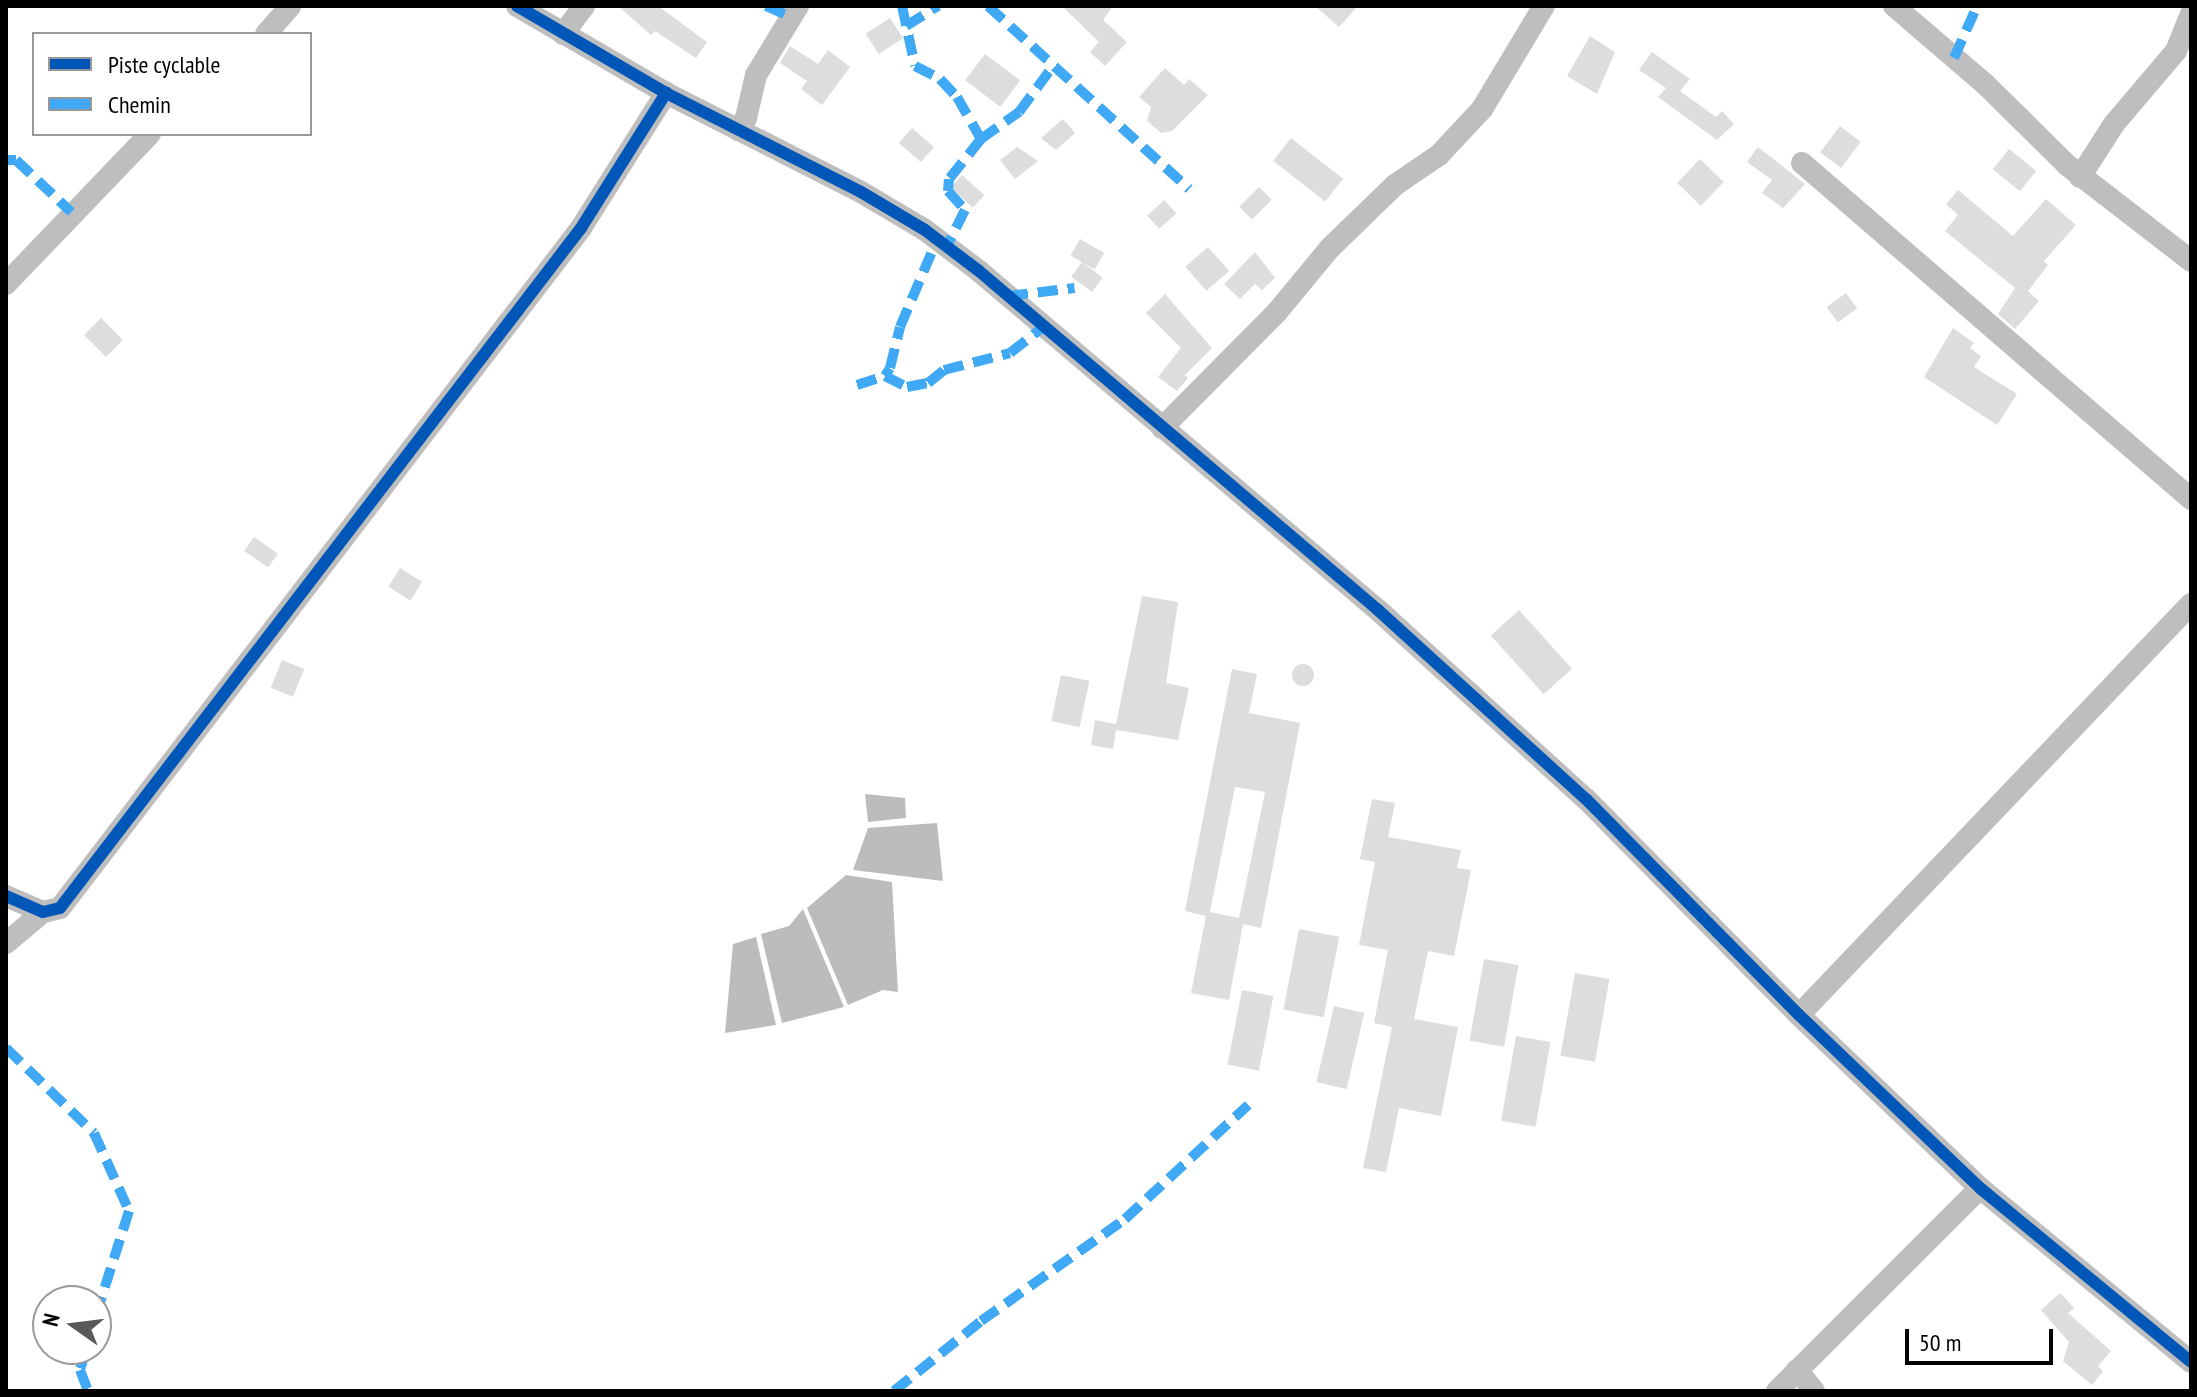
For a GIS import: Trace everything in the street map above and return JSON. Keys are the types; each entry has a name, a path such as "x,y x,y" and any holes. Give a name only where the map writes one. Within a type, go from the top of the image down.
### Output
{"street":[{"path":"268,32 290,6"},
{"path":"517,6 666,93 925,230 1378,610 1586,799 1799,1015 1980,1188 2191,1362"},
{"path":"563,34 584,6"},
{"path":"738,130 756,75 798,6"},
{"path":"1162,428 1269,321 1330,248 1395,185 1439,155 1482,109 1544,6"},
{"path":"1894,6 2080,177 2191,261"},
{"path":"2080,177 2114,124 2184,55 2191,14"},
{"path":"6,943 43,912 60,908 581,228 666,93"},
{"path":"6,284 148,136"},
{"path":"1802,163 2191,499"},
{"path":"1799,1015 2188,614"},
{"path":"6,896 43,912"},
{"path":"1777,1391 1980,1188"},
{"path":"1797,1370 1814,1391"}],"shaded area":[{"path":"865,794 905,798 906,818 868,822"},
{"path":"937,823 943,881 853,870 868,828"},
{"path":"846,875 892,882 898,992 883,990 848,1005 807,908"},
{"path":"803,909 844,1007 782,1023 761,934 789,926"},
{"path":"756,937 776,1025 725,1033 733,944"}],"building":[{"path":"618,6 658,6 707,42 696,58 655,31 651,35"},
{"path":"1062,6 1113,6 1103,20 1127,42 1105,66 1090,52 1099,42"},
{"path":"1315,6 1358,6 1339,27"},
{"path":"890,18 903,38 879,54 866,34"},
{"path":"1590,36 1615,52 1597,94 1567,76"},
{"path":"790,46 818,64 828,50 850,67 822,105 801,89 807,81 780,63"},
{"path":"1652,52 1690,79 1680,91 1716,117 1722,111 1734,124 1717,140 1658,97 1666,88 1639,70"},
{"path":"985,54 1020,80 1000,107 965,80"},
{"path":"1165,68 1184,85 1189,79 1208,95 1172,131 1161,133 1147,121 1151,107 1139,97"},
{"path":"1063,119 1075,133 1056,150 1041,138"},
{"path":"1840,126 1861,142 1841,168 1820,152"},
{"path":"912,128 934,147 921,162 899,143"},
{"path":"1291,138 1343,179 1325,201 1273,161"},
{"path":"1017,147 1038,161 1015,179 1000,160"},
{"path":"1758,147 1805,184 1783,208 1762,193 1772,180 1747,162"},
{"path":"2009,149 2036,171 2020,191 1993,169"},
{"path":"1700,159 1724,182 1701,206 1677,183"},
{"path":"962,175 984,195 973,208 951,188"},
{"path":"1259,187 1272,200 1252,220 1239,207"},
{"path":"1958,190 2013,236 2046,199 2076,225 2044,261 2048,265 2028,291 2039,301 2015,329 1998,314 2015,288 1945,231 1958,215 1946,204"},
{"path":"1164,200 1176,213 1159,229 1147,216"},
{"path":"1080,239 1104,253 1095,269 1070,255"},
{"path":"1208,247 1229,271 1206,291 1185,267"},
{"path":"1255,252 1275,278 1262,290 1255,284 1240,299 1224,284"},
{"path":"1082,262 1103,278 1092,292 1071,276"},
{"path":"1846,293 1857,308 1838,322 1827,307"},
{"path":"1165,294 1212,348 1185,375 1188,378 1177,391 1158,377 1181,348 1146,313"},
{"path":"101,318 123,340 106,357 84,335"},
{"path":"1953,328 1974,343 1970,348 1981,356 1974,367 2017,394 1997,425 1924,377"},
{"path":"254,537 278,554 268,568 244,551"},
{"path":"400,568 422,582 410,600 388,587"},
{"path":"1142,596 1178,602 1166,683 1189,688 1178,740 1116,730 1113,749 1091,745 1095,720 1116,724"},
{"path":"1519,610 1572,669 1544,694 1491,635"},
{"path":"282,660 304,669 293,697 271,688"},
{"path":"1303,664 1311,667 1314,675 1311,683 1303,686 1295,683 1292,675 1295,667"},
{"path":"1232,669 1257,674 1249,713 1300,723 1261,928 1243,924 1229,1000 1191,993 1206,916 1185,911","holes":["1235,787 1265,792 1239,918 1210,912"]},
{"path":"1061,675 1089,681 1080,727 1051,721"},
{"path":"1372,799 1395,803 1388,837 1461,850 1457,868 1471,870 1454,956 1428,951 1414,1019 1458,1027 1441,1116 1399,1108 1386,1172 1363,1168 1392,1027 1374,1023 1388,950 1359,945 1375,862 1360,859"},
{"path":"1299,929 1339,937 1324,1017 1283,1009"},
{"path":"1484,959 1518,965 1504,1047 1470,1041"},
{"path":"1575,973 1609,979 1595,1062 1560,1056"},
{"path":"1242,990 1273,996 1259,1071 1227,1065"},
{"path":"1334,1006 1364,1013 1347,1089 1316,1082"},
{"path":"1516,1036 1550,1042 1536,1127 1501,1121"},
{"path":"2060,1293 2074,1308 2068,1313 2111,1351 2098,1366 2103,1371 2092,1385 2063,1361 2069,1342 2041,1310"}],"marked path":[{"path":"766,6 791,17"},
{"path":"902,6 915,66 940,79 957,97 981,139 949,179 948,191 965,210 947,246"},
{"path":"906,26 938,6"},
{"path":"988,6 1189,189"},
{"path":"1954,58 1977,6"},
{"path":"981,139 1019,112 1053,66"},
{"path":"6,160 16,160 71,212"},
{"path":"857,385 885,376 890,368 900,327 937,240"},
{"path":"1008,296 1075,288"},
{"path":"885,376 907,387 928,383 944,370 1010,353 1043,327"},
{"path":"6,1048 94,1133 129,1211 106,1285"},
{"path":"894,1391 981,1321 1125,1219 1248,1105"},
{"path":"81,1365 80,1370 88,1391"}],"cycle path":[{"path":"517,6 666,93 861,192 925,230 979,271 1378,610 1586,799 1799,1015 1980,1188 2191,1362"},
{"path":"6,896 43,912 60,908 581,228 666,93"}]}
